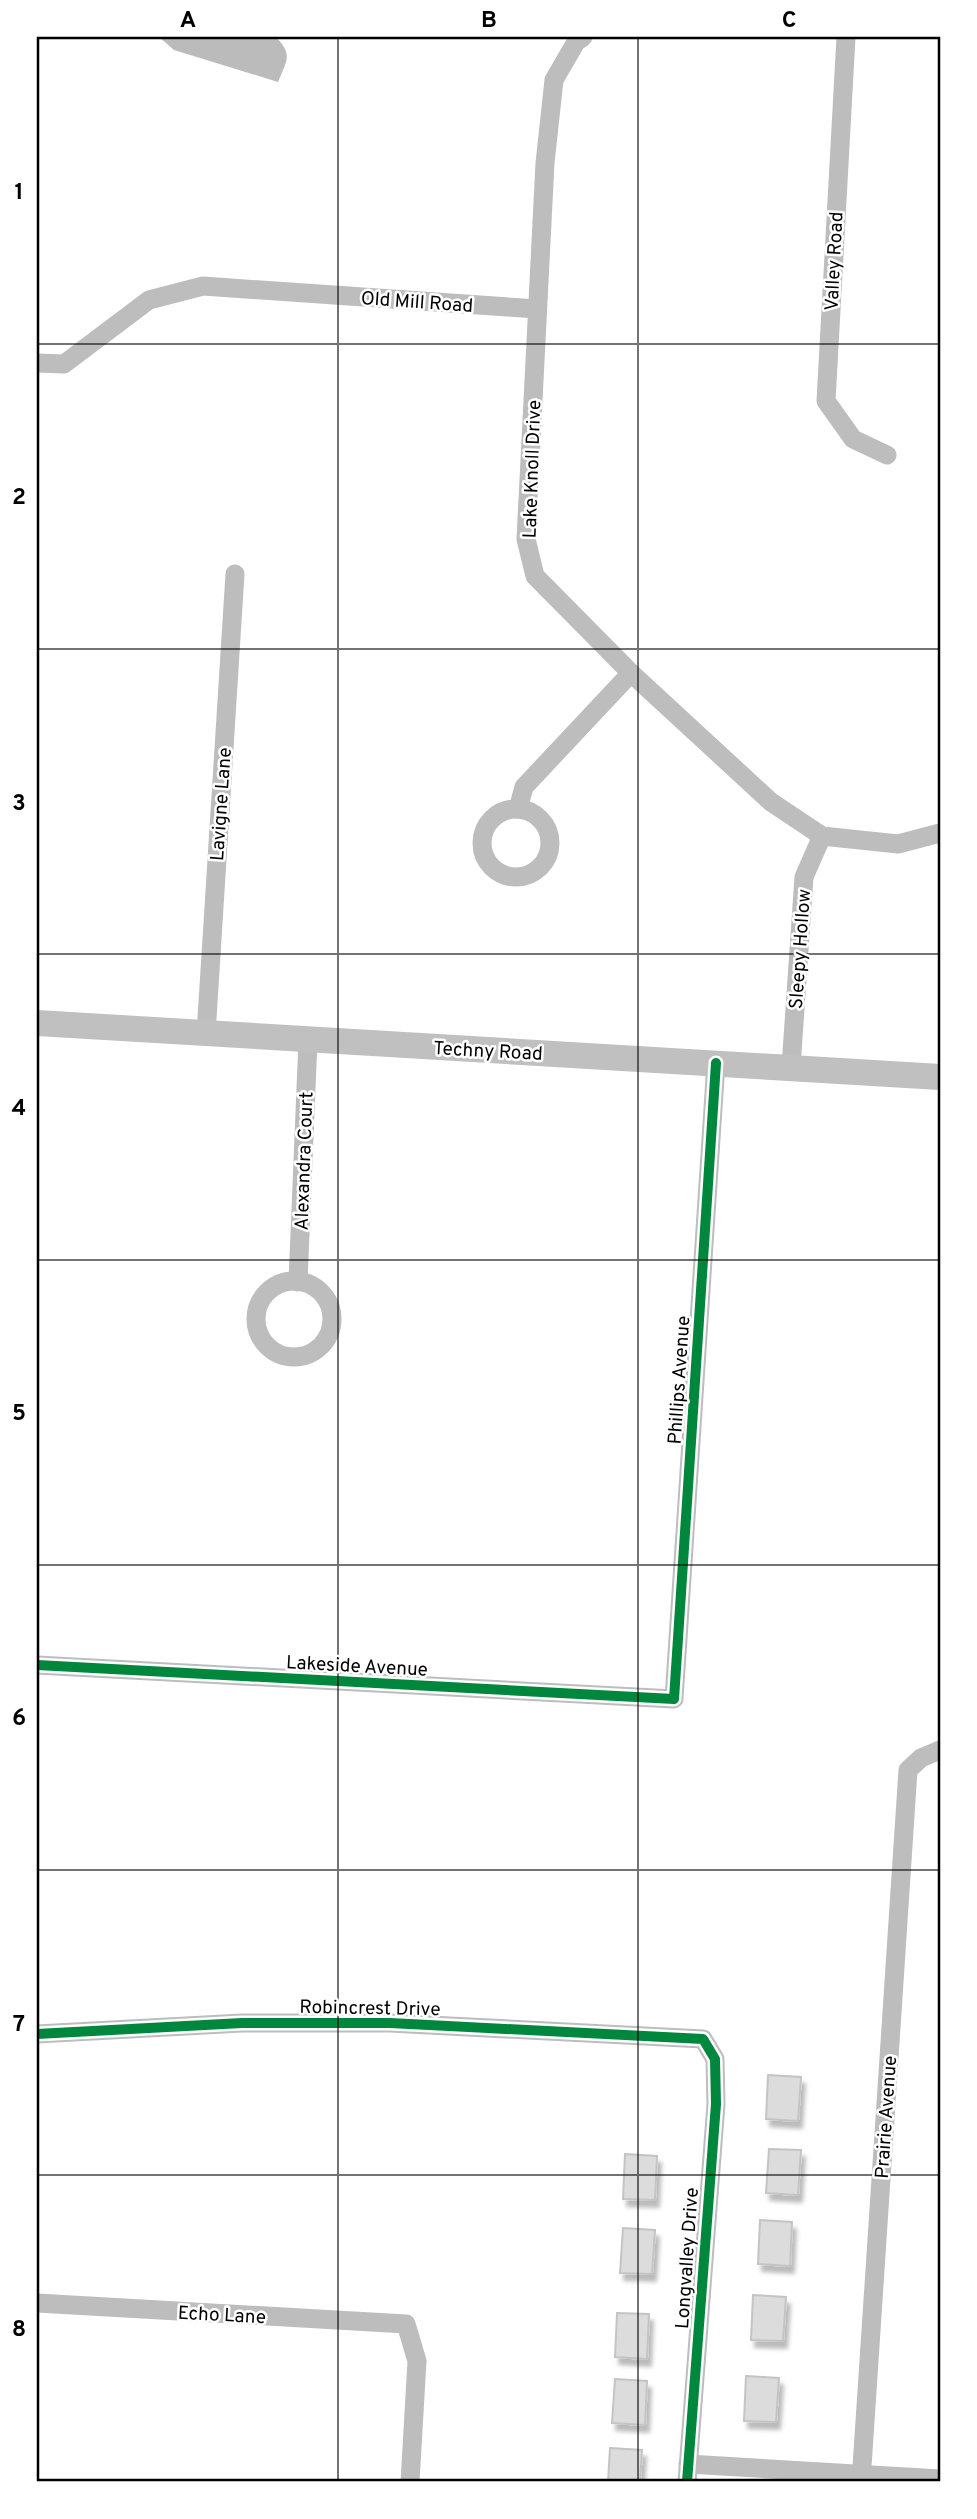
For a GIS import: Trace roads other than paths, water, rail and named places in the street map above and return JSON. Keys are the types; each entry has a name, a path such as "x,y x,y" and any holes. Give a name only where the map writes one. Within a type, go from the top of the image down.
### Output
{"main road":[{"name":"Techny Road","path":"37,1023 940,1077"}],"street":[{"path":"537,309 545,163 554,80 576,42 583,37"},
{"name":"Valley Road","path":"845,37 826,401 853,439 887,455"},
{"name":"Old Mill Road","path":"37,363 64,364 149,300 203,286 537,309"},
{"name":"Lake Knoll Drive","path":"537,309 526,540 535,576 631,673 771,802 822,836 898,844 940,833"},
{"name":"Lavigne Lane","path":"206,1034 235,574"},
{"path":"518,808 524,787 631,673"},
{"name":"Sleepy Hollow","path":"791,1067 804,877 822,836"},
{"name":"Alexandra Court","path":"298,1282 308,1040"},
{"name":"Phillips Avenue","path":"674,1699 716,1063"},
{"name":"Lakeside Avenue","path":"37,1665 674,1699"},
{"name":"Prairie Avenue","path":"861,2478 908,1770 921,1758 940,1750"},
{"name":"Robincrest Drive","path":"37,2034 242,2024 390,2023 703,2039"},
{"name":"Longvalley Drive","path":"687,2473 716,2104 715,2059 703,2039"},
{"name":"Echo Lane","path":"37,2303 407,2324 417,2361 410,2482"},
{"path":"687,2473 940,2479"}]}
